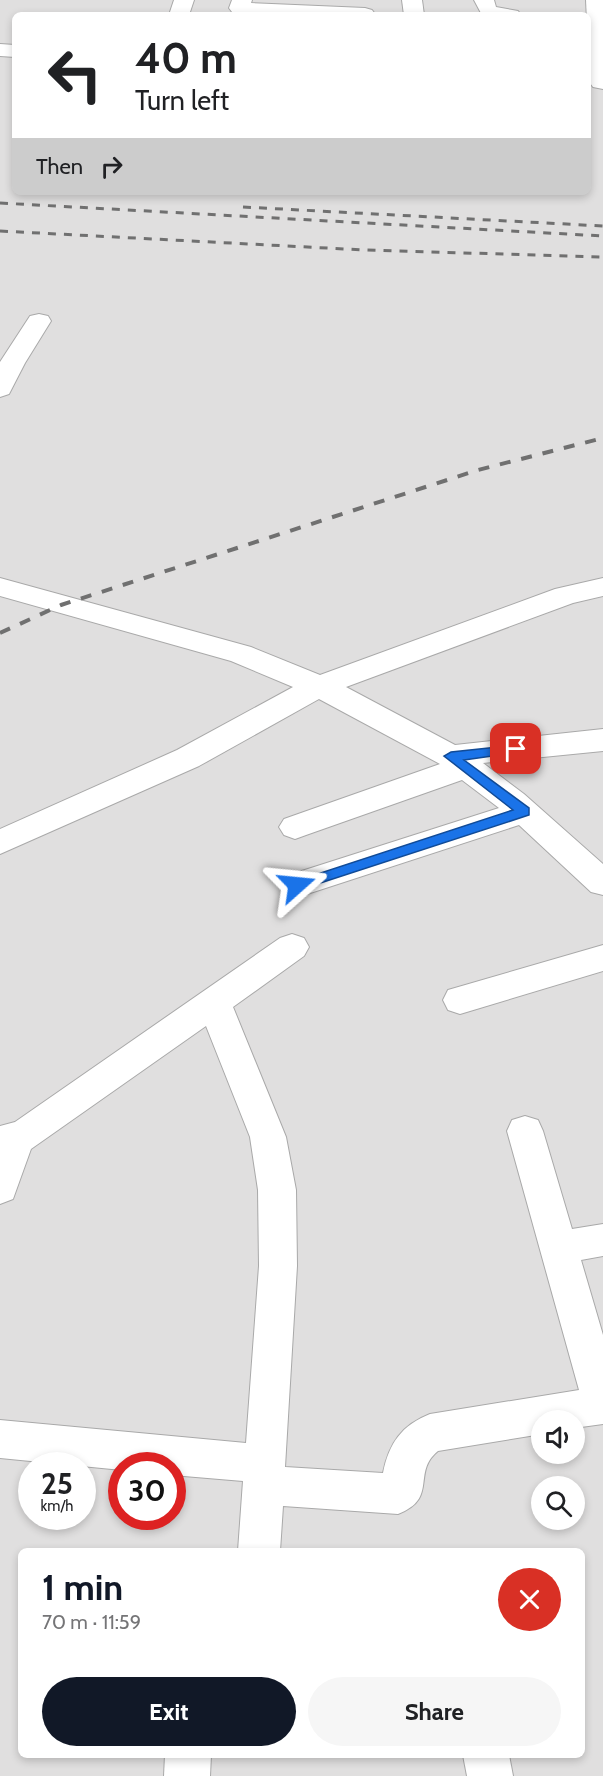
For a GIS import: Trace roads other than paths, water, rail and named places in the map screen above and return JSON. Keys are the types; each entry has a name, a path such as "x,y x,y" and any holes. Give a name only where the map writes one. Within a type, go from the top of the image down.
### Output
{"street":[{"path":"242,0 239,8 241,9 315,12"},
{"path":"596,0 593,23 597,83"},
{"path":"0,389 12,363 39,321"},
{"path":"0,587 241,654 319,686 458,762 524,812 603,883"},
{"path":"0,842 188,758 319,686 565,596 603,587"},
{"path":"295,827 458,762 603,740"},
{"path":"297,885 524,812"},
{"path":"0,1188 7,1141 214,1004 292,947"},
{"path":"460,1000 603,958"},
{"path":"214,1004 268,1137 277,1190 278,1266 259,1548"},
{"path":"0,1439 398,1494 402,1490 404,1466 409,1450 418,1439 430,1432 603,1404 525,1131"},
{"path":"559,1248 603,1240"},
{"path":"187,1776 188,1758"},
{"path":"487,1758 490,1776"}],"railway":[{"path":"0,203 603,236"},
{"path":"243,207 603,226"},
{"path":"0,231 365,250 603,257"},
{"path":"0,633 61,605 478,470 603,438"}]}
